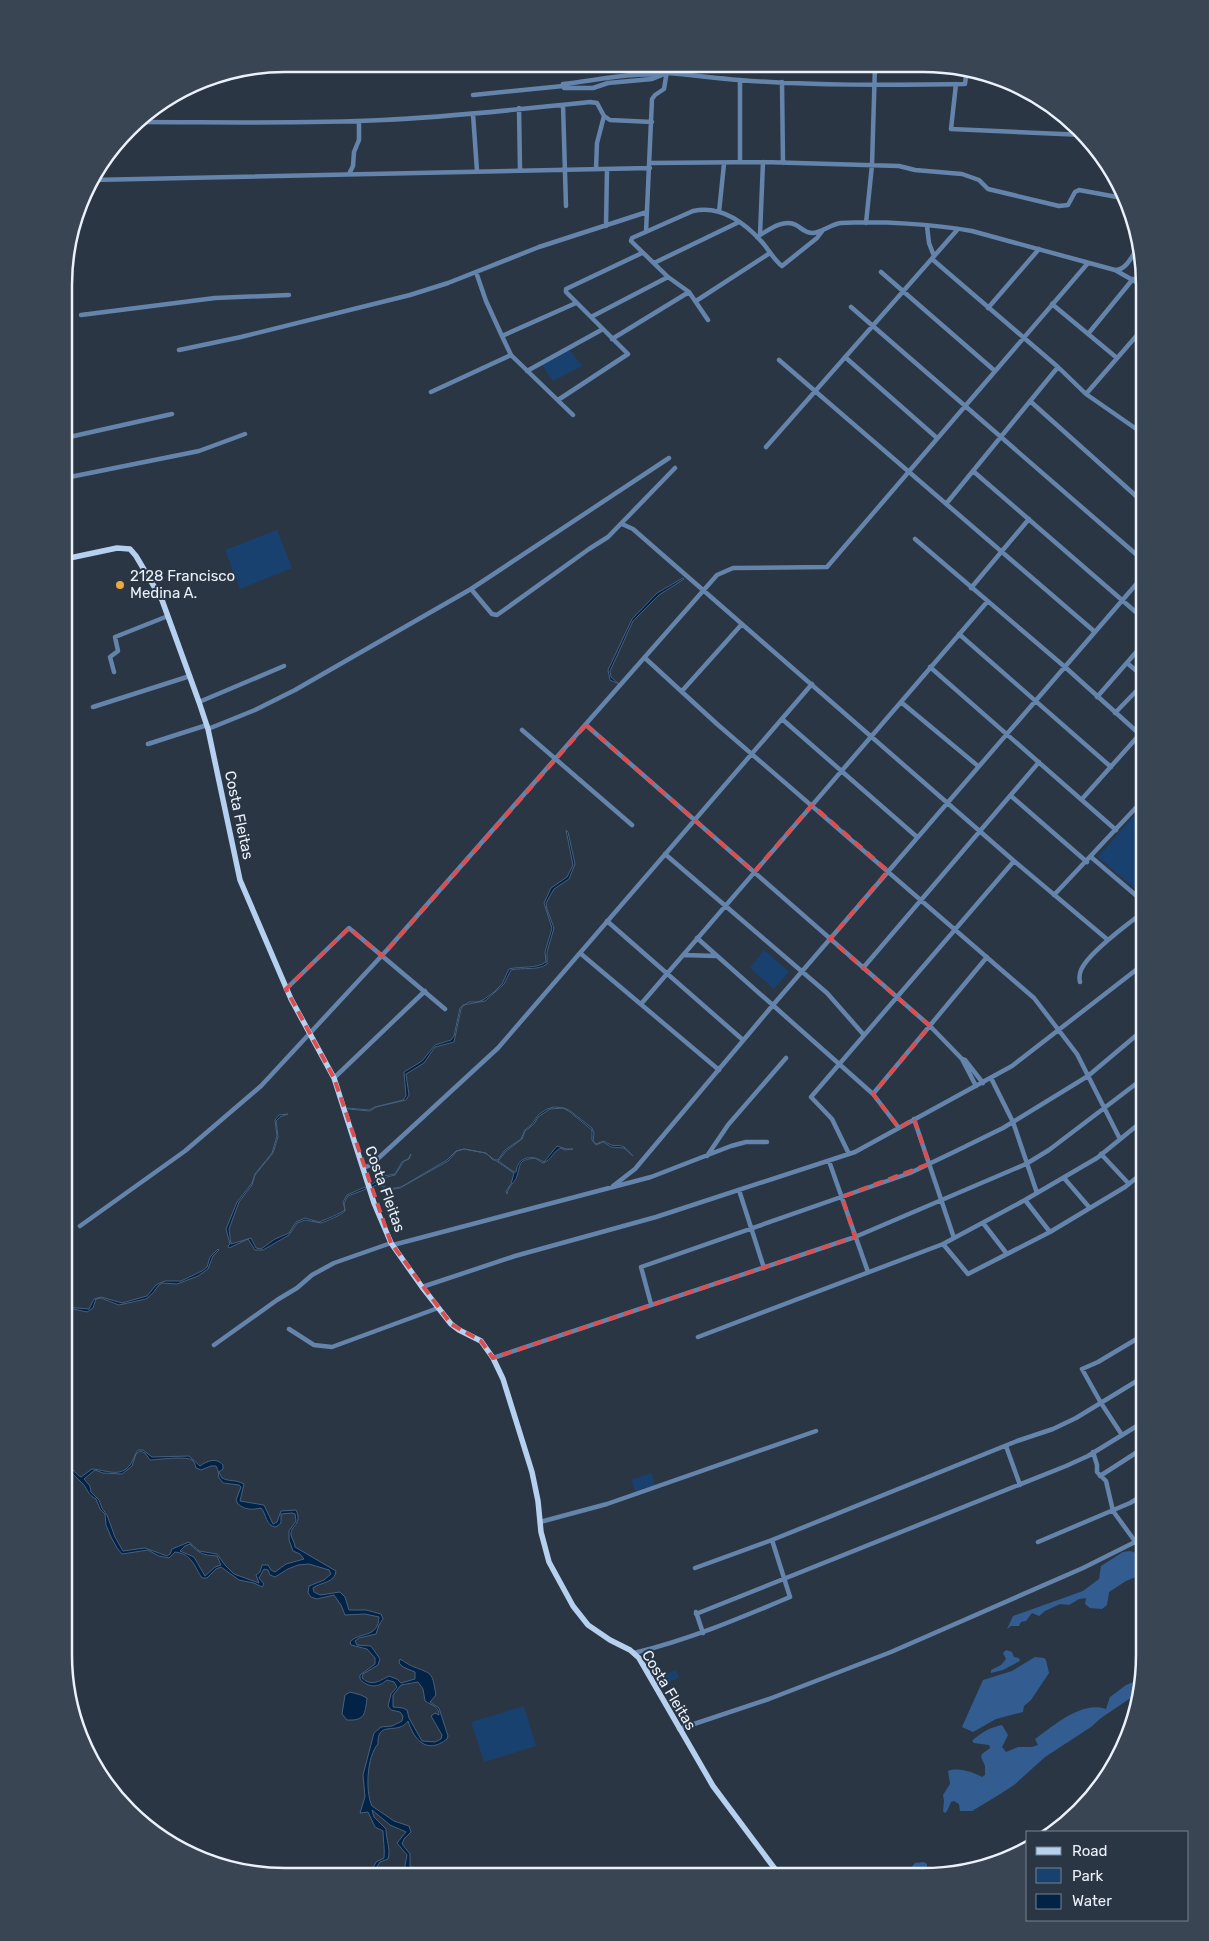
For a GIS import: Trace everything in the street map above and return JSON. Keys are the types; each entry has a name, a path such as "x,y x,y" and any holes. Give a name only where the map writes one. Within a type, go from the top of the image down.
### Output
{"main road":[{"name":"Costa Fleitas","path":"72,558 117,548 130,549 157,593 168,616 207,727 237,870 286,989 334,1078 374,1203 392,1244 438,1308 459,1330 481,1341 493,1358 503,1378 532,1472 549,1562 562,1586 582,1618 593,1629 634,1653 641,1661 713,1786 774,1868"}],"street":[{"path":"866,223 872,165 876,72"},
{"path":"646,232 653,97 664,90 667,73"},
{"path":"563,86 564,88 593,88 608,83 652,79 667,73 740,80 875,85 965,84 966,77"},
{"path":"473,95 563,86 563,84 651,74 660,75"},
{"path":"608,83 614,78"},
{"path":"740,80 740,162"},
{"path":"782,82 783,163"},
{"path":"956,84 951,129 1074,135"},
{"path":"149,122 270,123 359,121 473,114 593,102 599,105 604,116 597,143 596,169"},
{"path":"562,105 566,206"},
{"path":"519,108 520,170"},
{"path":"473,114 477,171"},
{"path":"604,116 618,121 652,122"},
{"path":"348,174 353,166 354,152 359,140 359,121"},
{"path":"759,236 763,162"},
{"path":"101,180 607,169 763,162 899,166 915,170 962,174 980,180 988,189 1059,206 1068,204 1076,192 1080,190 1117,197"},
{"path":"719,212 724,164"},
{"path":"606,226 607,169"},
{"path":"708,320 689,292 668,277 642,253 631,239 693,211 726,213 759,236 780,266 783,266 817,238 823,230"},
{"path":"179,350 410,296 448,284 544,246 647,212"},
{"path":"654,263 740,222"},
{"path":"759,236 785,223 792,223 805,232 810,233 839,223 958,229 1115,270 1136,281"},
{"path":"927,226 933,258 988,308 1058,367 1086,394 1136,429"},
{"path":"766,447 958,229"},
{"path":"988,308 1039,249"},
{"path":"558,400 628,354 576,303 566,292 566,289 642,253"},
{"path":"696,301 770,253"},
{"path":"1115,270 1122,269 1134,253"},
{"path":"80,1226 185,1151 261,1086 382,956 717,575 733,568 827,567 1088,263"},
{"path":"476,272 486,301 511,355 573,414"},
{"path":"882,272 995,371"},
{"path":"591,317 668,277"},
{"path":"1088,334 1133,279"},
{"path":"612,339 689,292"},
{"path":"81,316 215,298 289,295"},
{"path":"502,336 576,303"},
{"path":"1052,304 1117,358"},
{"path":"851,307 1136,554"},
{"path":"527,370 603,329"},
{"path":"1086,394 1136,336"},
{"path":"431,392 511,355"},
{"path":"845,357 938,438"},
{"path":"779,360 1095,632"},
{"path":"946,504 1058,367"},
{"path":"1030,401 1136,496"},
{"path":"72,436 172,414"},
{"path":"72,477 199,451 245,434"},
{"path":"148,744 207,727 255,710 295,690 471,589 669,458"},
{"path":"471,589 492,614 497,615 589,549 606,539 676,468"},
{"path":"973,471 1136,612"},
{"path":"972,588 1029,519"},
{"path":"622,524 633,529 1014,861 1108,940"},
{"path":"914,539 1065,667 1136,731"},
{"path":"613,1186 635,1169 947,802 1136,585"},
{"path":"641,1004 987,602"},
{"path":"114,672 110,657 118,651 115,638 168,616"},
{"path":"682,691 742,624"},
{"path":"959,634 1111,767"},
{"path":"1097,697 1136,652"},
{"path":"645,658 717,724 1034,998 1077,1054 1120,1139"},
{"path":"1127,662 1136,670"},
{"path":"199,702 284,666"},
{"path":"930,667 1116,830"},
{"path":"93,707 190,676"},
{"path":"363,1168 370,1166 498,1048 812,684"},
{"path":"1115,713 1136,691"},
{"path":"901,702 978,766"},
{"path":"782,719 918,837"},
{"path":"586,725 930,1026 965,1060 983,1083"},
{"path":"522,730 632,825"},
{"path":"1082,799 1136,739"},
{"path":"863,968 1039,762"},
{"path":"1010,796 1087,862"},
{"path":"1054,895 1136,808"},
{"path":"665,854 827,993 864,1035"},
{"path":"1091,857 1136,895"},
{"path":"849,1154 832,1119 811,1097 1014,861"},
{"path":"1080,982 1079,973 1082,967 1108,940 1136,918"},
{"path":"608,921 743,1040"},
{"path":"286,989 349,928 446,1009"},
{"path":"697,938 873,1094 899,1128"},
{"path":"580,953 719,1070"},
{"path":"683,955 717,956"},
{"path":"873,1094 987,957"},
{"path":"422,1287 515,1256 603,1233 849,1154 1012,1066 1136,970"},
{"path":"334,1078 424,991"},
{"path":"651,1304 641,1267 910,1173 1013,1122 1088,1076 1136,1036"},
{"path":"707,1156 728,1125 786,1058"},
{"path":"962,1059 976,1086"},
{"path":"991,1078 1013,1122 1037,1193"},
{"path":"493,1358 855,1237 941,1201 1026,1164 1049,1150 1136,1083"},
{"path":"914,1119 954,1238"},
{"path":"698,1337 943,1244 1064,1178 1101,1154 1136,1126"},
{"path":"214,1345 276,1300 298,1288 312,1275 334,1263 392,1244 651,1177 746,1142 767,1142"},
{"path":"1101,1154 1129,1184"},
{"path":"829,1161 868,1272"},
{"path":"1064,1178 1089,1207"},
{"path":"943,1244 968,1274 1050,1232 1136,1178"},
{"path":"739,1190 764,1268"},
{"path":"1025,1200 1050,1232"},
{"path":"983,1223 1007,1254"},
{"path":"290,1329 314,1345 332,1347 438,1308"},
{"path":"1122,1436 1082,1369 1098,1362 1136,1339"},
{"path":"695,1568 772,1540 1053,1429 1136,1382"},
{"path":"703,1633 696,1612 1066,1466 1136,1427"},
{"path":"540,1522 607,1504 816,1431"},
{"path":"1006,1446 1020,1483"},
{"path":"679,1729 769,1699 891,1652 1060,1578 1136,1542 1113,1511 1106,1481 1096,1472 1097,1465 1091,1452"},
{"path":"1100,1476 1136,1453"},
{"path":"1038,1542 1113,1511 1136,1499"},
{"path":"634,1653 703,1633 790,1597 772,1540"}],"highlighted area":[{"path":"586,725 754,872 812,805 888,871 830,939 930,1026 873,1094 899,1128 914,1119 929,1164 842,1197 855,1237 493,1358 481,1341 451,1324 391,1243 334,1078 286,989 349,928 382,956"}],"green space":[{"path":"570,350 582,366 553,381 542,365"},
{"path":"277,530 292,568 240,589 225,550"},
{"path":"1136,813 1136,889 1098,857"},
{"path":"764,950 789,972 774,989 750,968"},
{"path":"651,1473 655,1485 635,1491 631,1480"},
{"path":"676,1670 679,1678 662,1685 658,1676"},
{"path":"524,1706 536,1746 484,1762 471,1722"}],"shaded area":[{"path":"1130,1551 1136,1553 1136,1577 1109,1592 1107,1605 1102,1609 1090,1608 1085,1604 1086,1598 1079,1599 1069,1605 1060,1604 1039,1616 1032,1613 1019,1626 1011,1626 1007,1629 1013,1616 1083,1591 1099,1579 1101,1566 1123,1552"},
{"path":"1006,1650 1012,1652 1014,1657 1019,1658 1020,1661 1003,1670 991,1673 991,1670 1001,1665 1006,1659 1003,1653"},
{"path":"1035,1657 1046,1660 1049,1673 1031,1700 1024,1706 1023,1712 996,1719 973,1732 962,1727 983,1680 1012,1671"},
{"path":"1135,1681 1132,1697 1045,1757 1014,1785 972,1811 960,1811 959,1804 954,1801 951,1802 945,1813 943,1811 943,1795 950,1784 948,1771 961,1770 982,1777 985,1775 985,1766 981,1757 990,1748 989,1745 972,1741 982,1733 1002,1725 1008,1735 1002,1747 1006,1752 1018,1747 1038,1745 1035,1739 1068,1716 1087,1708 1097,1707 1106,1709 1110,1697 1126,1685"},
{"path":"924,1862 927,1864 927,1867 911,1868 915,1863"}],"water":[{"path":"683,578 659,595 633,621 610,671 611,677 619,684 610,680 608,670 632,619 657,593"},
{"path":"566,830 575,864 569,879 554,889 546,903 554,928 547,952 547,964 535,968 511,970 504,984 485,1001 465,1005 469,1002 483,1000 494,992 502,984 509,969 534,966 546,962 545,952 552,928 544,903 551,888 567,877 573,865"},
{"path":"462,1006 454,1042 435,1047 424,1063 406,1074 409,1095 406,1100 376,1107 370,1111 347,1108 369,1110 375,1107 403,1100 406,1096 404,1072 422,1061 435,1045 451,1040 454,1036 460,1008"},
{"path":"554,1107 564,1108 569,1110 592,1128 594,1133 593,1141 596,1144 604,1141 611,1145 621,1146 625,1148 633,1156 624,1148 611,1147 603,1142 596,1145 592,1140 592,1130 563,1108 550,1109 538,1117 534,1124 525,1131 522,1139 506,1151 498,1161 516,1172 520,1162 527,1158 534,1158 521,1163 516,1178 507,1194 506,1191 511,1184 514,1173 495,1160 498,1160 505,1150 521,1139 525,1130 538,1115 547,1109"},
{"path":"288,1114 276,1121 278,1137 273,1153 255,1175 252,1185 239,1202 229,1229 231,1244 251,1238 256,1248 261,1249 275,1239 289,1233 296,1222 305,1218 319,1222 345,1211 321,1223 305,1220 297,1223 289,1235 263,1250 255,1250 248,1239 229,1248 230,1244 226,1229 237,1202 252,1183 255,1174 272,1153 277,1136 275,1120 279,1115"},
{"path":"557,1146 573,1149 565,1150 561,1148 543,1163 535,1158 544,1162"},
{"path":"464,1149 457,1151 448,1161 400,1188 388,1190 378,1184 372,1187 371,1185 384,1176 395,1174 404,1161 395,1175 383,1178 378,1183 389,1189 401,1187 447,1160 456,1151"},
{"path":"365,1187 366,1189 348,1196 344,1203 345,1209 343,1202 347,1195"},
{"path":"219,1250 213,1256 208,1269 198,1276 177,1284 162,1283 146,1299 119,1305 101,1298 96,1299 93,1308 87,1312 72,1309 89,1309 94,1299 101,1297 122,1303 147,1296 160,1283 165,1281 181,1281 202,1271 207,1267 210,1257"},
{"path":"138,1450 143,1450 152,1457 189,1456 200,1466 214,1460 223,1465 223,1469 219,1472 222,1478 244,1484 240,1501 264,1505 273,1524 277,1522 281,1511 296,1510 298,1519 291,1532 295,1547 336,1571 333,1578 313,1588 314,1592 320,1595 340,1592 345,1597 349,1610 366,1610 381,1614 383,1619 376,1634 359,1638 355,1641 357,1645 371,1646 380,1659 378,1665 363,1674 362,1678 372,1683 389,1676 401,1683 415,1679 415,1672 403,1667 399,1663 400,1659 429,1673 433,1679 436,1695 430,1702 439,1708 448,1736 447,1739 433,1746 422,1743 414,1734 408,1721 399,1727 384,1730 379,1736 378,1744 371,1757 368,1774 368,1792 372,1806 394,1821 409,1826 411,1832 402,1844 410,1854 410,1866 413,1868 405,1868 407,1855 397,1843 406,1832 390,1825 372,1810 374,1817 386,1829 389,1852 388,1859 380,1862 376,1868 373,1868 376,1862 384,1858 383,1831 375,1827 368,1812 360,1813 365,1797 363,1775 374,1733 381,1727 392,1726 402,1721 403,1716 400,1712 391,1710 388,1706 391,1694 397,1687 394,1682 387,1680 377,1686 373,1686 366,1684 360,1679 360,1675 375,1664 375,1658 367,1649 351,1645 350,1642 372,1632 378,1624 379,1617 365,1614 345,1615 334,1595 317,1599 311,1597 308,1593 309,1586 324,1580 331,1574 329,1570 309,1564 298,1565 275,1577 270,1575 268,1570 264,1569 259,1578 264,1584 262,1587 239,1580 221,1567 216,1569 207,1578 202,1578 192,1561 181,1553 175,1552 169,1558 159,1556 148,1550 122,1554 111,1537 106,1525 105,1514 100,1509 96,1499 74,1475 72,1469 81,1477 92,1469 112,1472 122,1471 130,1465","holes":["140,1451 145,1453 150,1460 190,1459 196,1468 201,1470 216,1466 219,1478 223,1483 239,1485 241,1487 236,1500 238,1504 249,1509 261,1508 272,1526 276,1527 281,1523 281,1514 295,1514 296,1521 289,1531 289,1540 293,1551 300,1554 304,1559 286,1564 275,1572 268,1565 262,1565 260,1572 256,1575 259,1583 234,1574 217,1554 199,1551 189,1542 172,1549 167,1556 145,1548 123,1551 99,1500 91,1492 90,1486 84,1479 95,1470 103,1473 122,1474 132,1466 136,1454","190,1544 202,1553 217,1556 221,1565 215,1567 205,1576 194,1557 180,1551","418,1682 423,1689 425,1701 434,1706 439,1712 439,1715 435,1713 431,1716 442,1735 441,1739 435,1742 422,1741 409,1718 407,1710 393,1707 393,1695 401,1685"]},
{"path":"350,1692 367,1698 365,1712 361,1718 347,1720 342,1714 345,1695"}],"place":[{"name":"2128 Francisco Medina A.","path":"120,585"}]}
